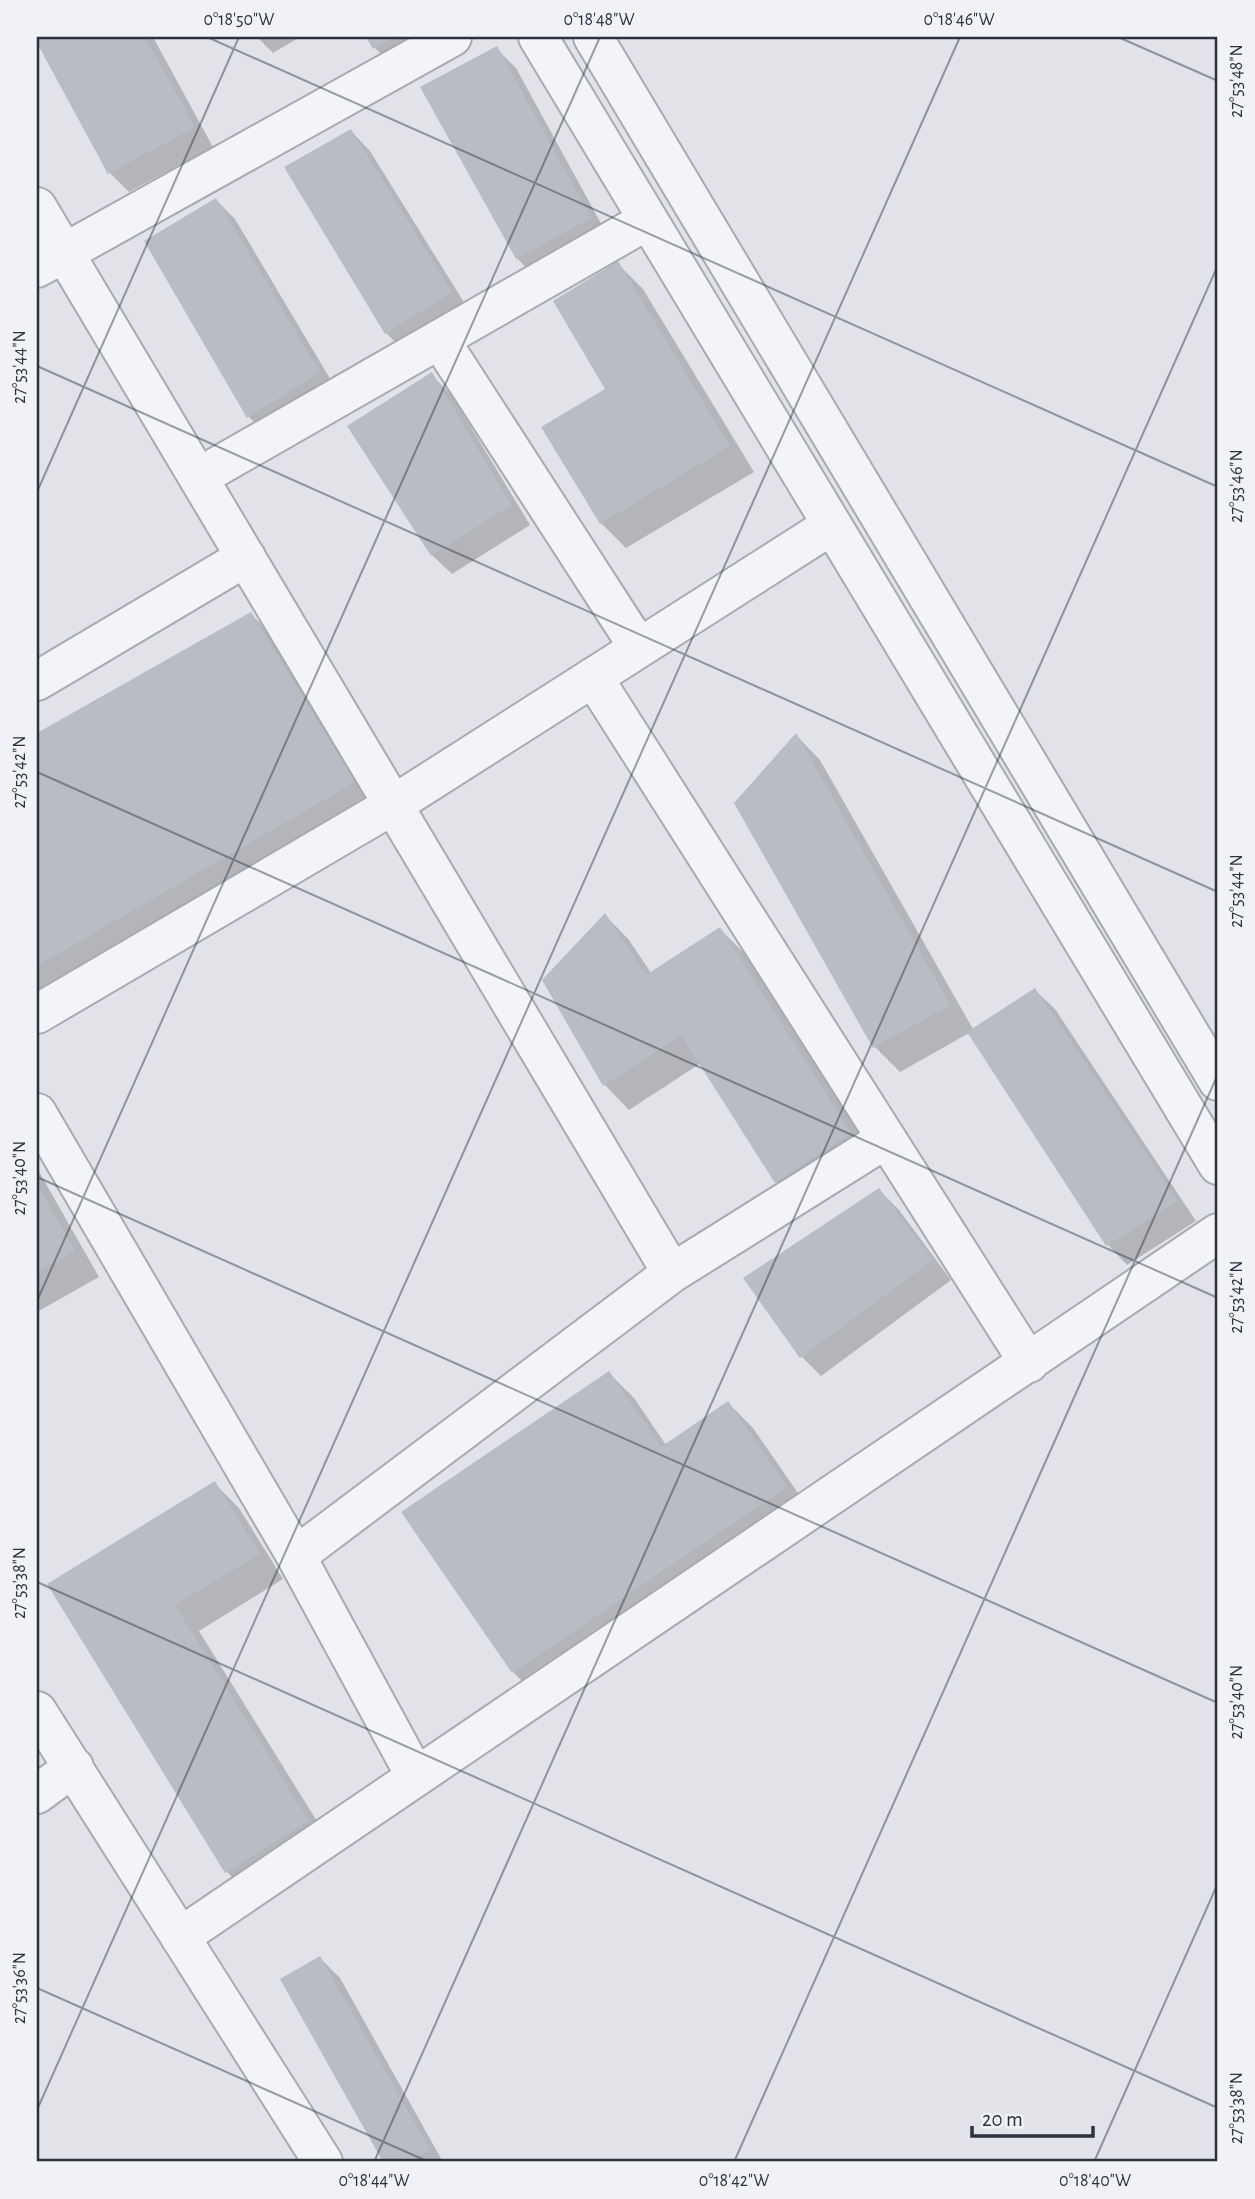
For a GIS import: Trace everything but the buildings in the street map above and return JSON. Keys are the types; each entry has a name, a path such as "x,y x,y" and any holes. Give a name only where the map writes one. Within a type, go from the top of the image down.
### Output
{"street":[{"path":"50,260 452,37"},
{"path":"538,37 1218,1165"},
{"path":"593,37 1218,1081"},
{"path":"37,207 50,260 199,477 673,1273"},
{"path":"199,477 648,220"},
{"path":"440,340 639,648"},
{"path":"37,1014 393,805 832,525"},
{"path":"37,681 246,557"},
{"path":"593,677 1028,1363"},
{"path":"37,1113 296,1556 416,1777"},
{"path":"296,1556 673,1273 886,1139"},
{"path":"180,1937 1218,1233"},
{"path":"40,1724 74,1767 323,2162"},
{"path":"37,1794 74,1767"}]}
